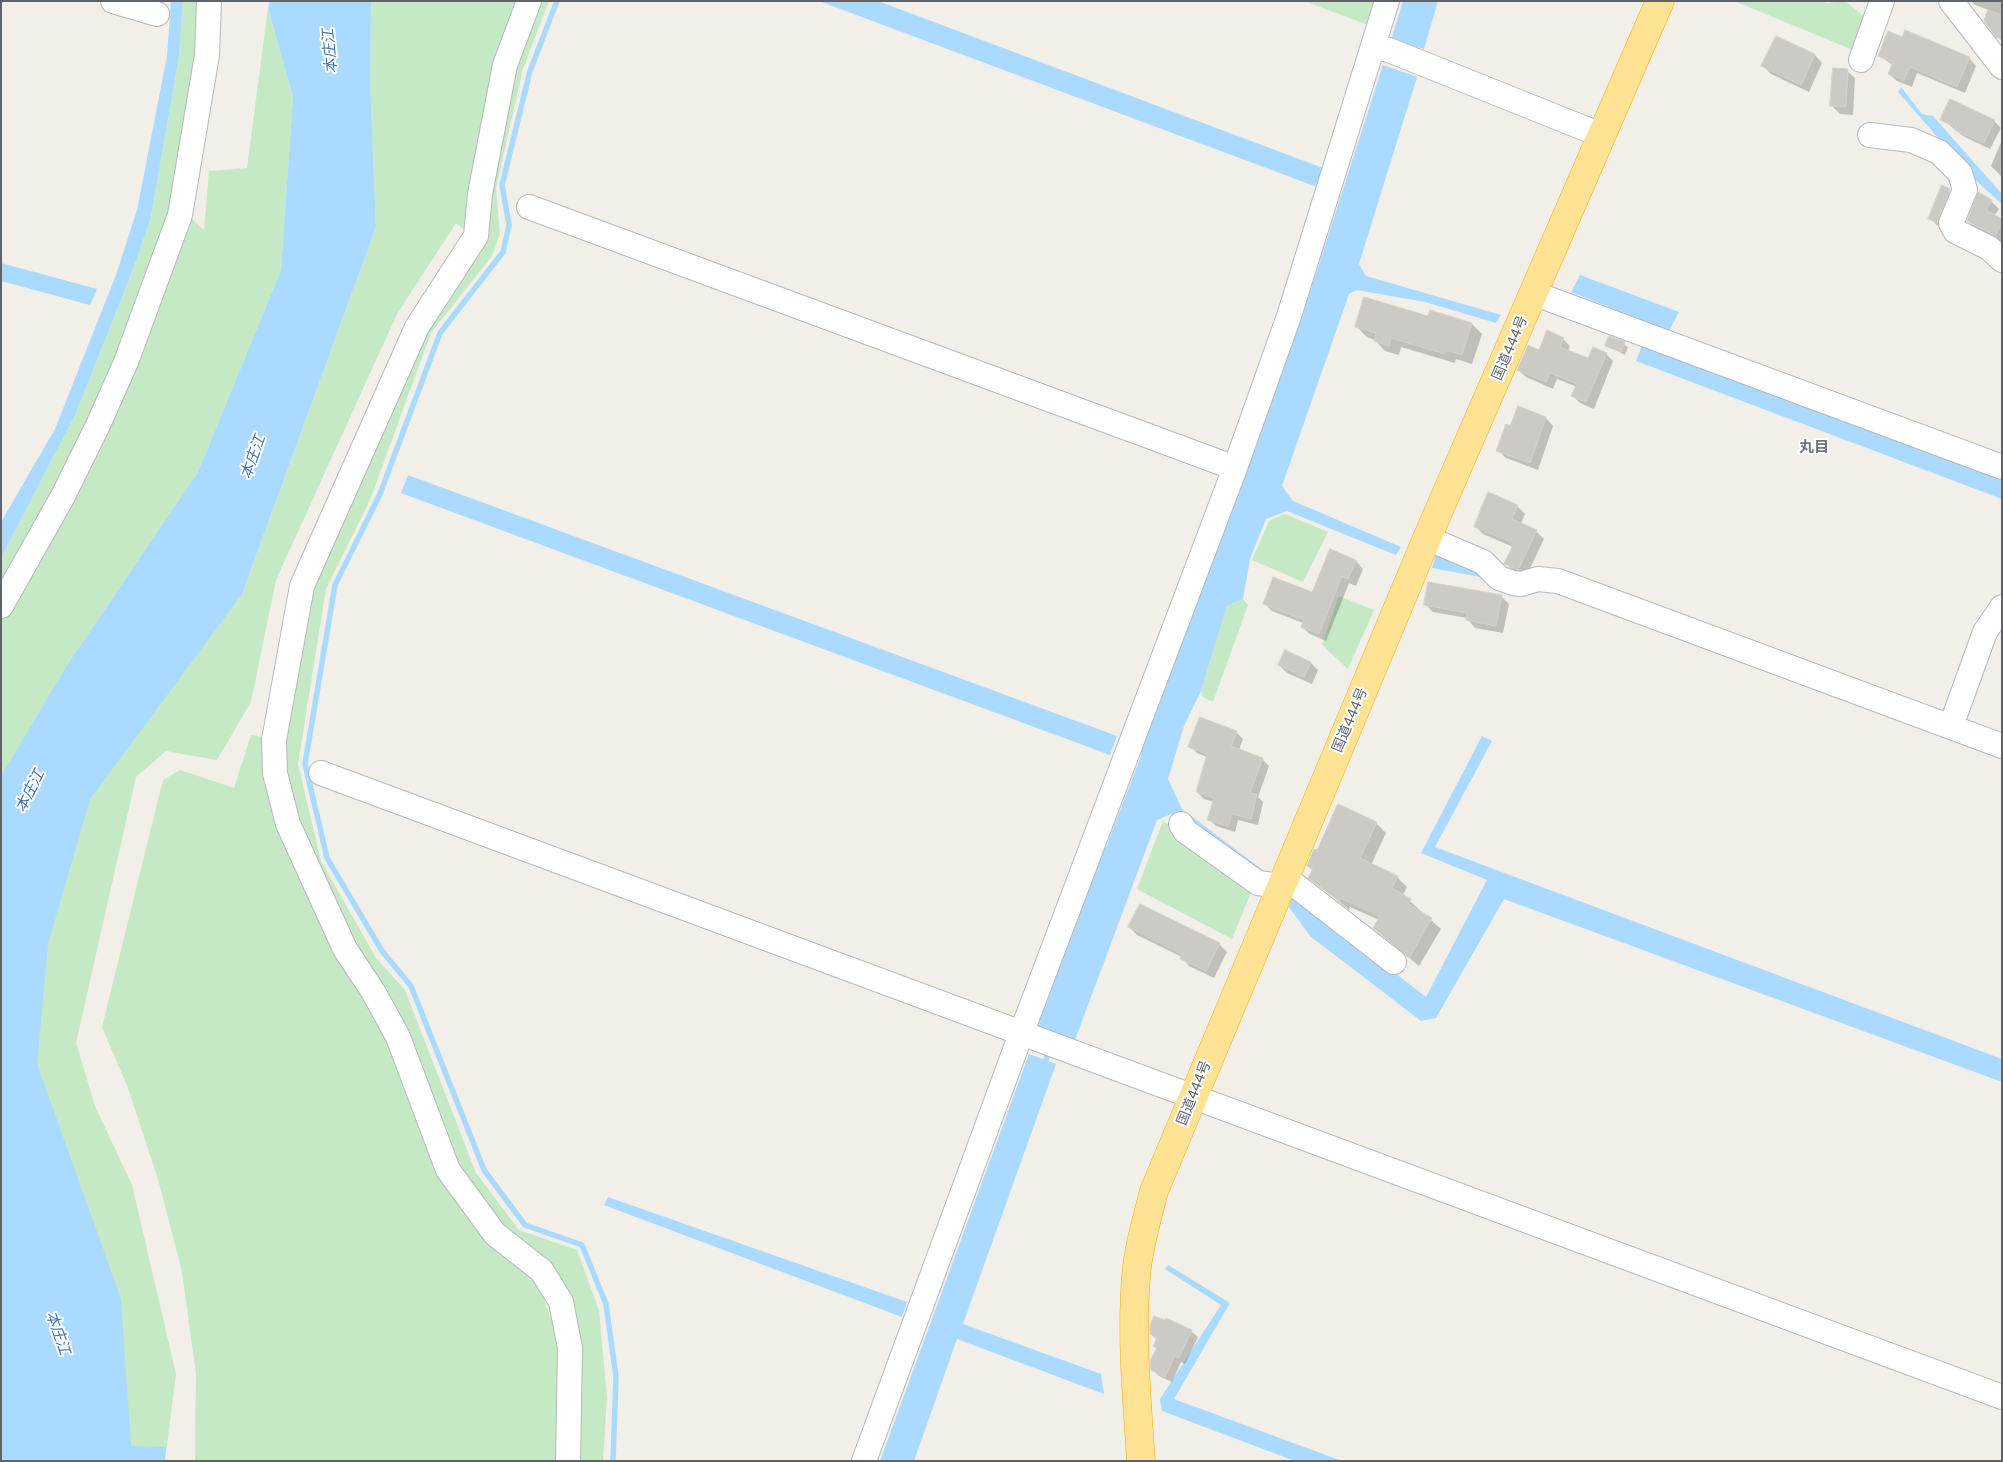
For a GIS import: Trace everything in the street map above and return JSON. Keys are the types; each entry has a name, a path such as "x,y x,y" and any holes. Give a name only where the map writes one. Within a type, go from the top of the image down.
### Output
{"highway":[{"name":"国道444号","path":"1141,1461 1134,1326 1136,1276 1142,1236 1154,1191 1427,538 1660,1"}],"street":[{"path":"114,1 157,14"},
{"path":"1,606 64,496 98,425 126,362 180,215 207,55 209,1"},
{"path":"529,1 505,65 480,194 476,236 417,327 302,586 274,740 276,773 288,824 345,949 374,993 398,1037 448,1170 495,1234 542,1271 561,1302 570,1348 568,1461"},
{"path":"864,1461 1021,1034 1235,468 1289,316 1387,1"},
{"path":"1861,60 1882,1"},
{"path":"1951,1 2002,68"},
{"path":"1373,46 1390,50 1601,135"},
{"path":"1870,135 1910,140 1939,152 1960,173 1965,190 1951,223 1955,231 1989,248 2002,260"},
{"path":"529,207 1235,468"},
{"path":"1533,293 2002,467"},
{"path":"1427,538 1483,562 1499,578 1521,584 1538,579 1558,581 2002,746"},
{"path":"1951,726 1985,632 2002,607"},
{"path":"322,773 2002,1397"},
{"path":"1181,824 1185,831 1258,883 1280,886 1295,885 1394,962"}],"green space":[{"path":"183,1 216,1 187,215 204,230 209,171 247,168 268,8 293,97 281,270 198,472 67,665 1,777 1,558 76,413 134,267 151,217 179,56"},
{"path":"371,1 549,1 523,69 496,188 500,234 492,256 431,333 370,500 326,589 298,764 321,861 376,958 405,990 476,1173 519,1230 577,1250 599,1310 607,1398 603,1461 578,1461 570,1302 498,1230 453,1169 293,821 281,765 309,582 471,235 456,223 397,314 276,580 251,702 217,760 166,751 136,777 76,1043 95,1106 132,1185 176,1374 165,1461 114,1461 2,1051 69,783 242,594 376,227 370,81"},
{"path":"1304,1 1379,1 1371,26"},
{"path":"1734,1 1822,1 1827,3 1845,1 1870,21 1858,52"},
{"path":"1285,514 1328,532 1303,582 1252,560 1269,521"},
{"path":"1339,596 1374,610 1348,669 1322,645"},
{"path":"1243,599 1248,605 1213,702 1203,697 1201,691 1227,606"},
{"path":"251,735 267,738 262,769 279,823 388,1036 438,1169 538,1281 560,1347 558,1461 195,1461 196,1374 182,1272 158,1179 128,1088 102,1027 163,780 180,770 234,788"},
{"path":"1163,821 1254,885 1232,939 1137,889"}],"water":[{"path":"171,1 183,1 179,56 151,217 134,267 76,413 1,558 1,522 55,429 116,275 137,210 167,56"},
{"name":"本庄江","path":"270,1 371,1 370,81 376,227 242,594 90,799 48,944 37,1064 121,1299 131,1446 166,1447 165,1461 1,1461 1,776 67,665 198,472 281,270 293,97 268,8"},
{"path":"819,1 878,1 1323,168 1317,187"},
{"path":"1403,1 1438,1 1424,49 1391,40"},
{"path":"1383,65 1417,77 1359,264 1366,276 1501,315 1496,323 1425,302 1357,290 1349,294 1282,486 1293,501 1401,547 1396,555 1287,511 1266,519 1250,559 1243,599 1227,606 1201,691 1184,726 1168,779 1182,809 1264,871 1259,877 1171,814 1157,820 1075,1040 1037,1025 1141,756 1143,738 1301,320"},
{"path":"1901,87 1922,114 1933,116 2002,194 2002,204 1975,180 1898,92"},
{"path":"1,263 97,289 90,305 1,281"},
{"path":"1580,275 1679,312 1669,331 1571,292"},
{"path":"1643,343 2002,479 2002,499 1636,361"},
{"path":"408,475 1117,736 1110,755 401,493"},
{"path":"1436,554 1482,569 1491,579 1432,568"},
{"path":"1482,736 1492,741 1435,847 2002,1059 2002,1082 1504,899 1436,1018 1421,1021 1310,936 1289,907 1293,894 1426,997 1487,880 1421,853"},
{"path":"1029,1054 1056,1064 963,1324 1101,1374 1104,1394 957,1339 914,1461 880,1461"},
{"path":"608,1197 907,1302 902,1317 604,1205"},
{"path":"1168,1265 1230,1303 1174,1399 1342,1461 1295,1461 1162,1411 1160,1399 1221,1305 1165,1269"}],"building":[{"path":"1988,10 2002,15 2002,39 1996,37 1984,21"},
{"path":"1905,30 1970,57 1957,87 1910,67 1904,80 1888,74 1893,62 1878,56 1888,31 1902,37"},
{"path":"1776,36 1815,54 1801,85 1761,66"},
{"path":"1833,68 1848,69 1846,107 1830,106"},
{"path":"1950,99 1995,120 1984,143 1955,130 1956,127 1940,120"},
{"path":"1942,185 1950,189 1937,223 1928,219"},
{"path":"1978,192 1992,200 1986,210 2002,219 2002,224 1995,236 1967,221"},
{"path":"1364,297 1428,316 1430,310 1472,323 1462,355 1446,350 1445,354 1391,338 1389,346 1374,341 1376,333 1355,327"},
{"path":"1547,330 1564,338 1560,347 1588,358 1593,347 1607,353 1586,402 1571,396 1577,384 1550,373 1546,382 1517,370 1528,345 1539,350"},
{"path":"1609,336 1625,342 1621,352 1605,346"},
{"path":"1518,406 1546,417 1530,463 1496,451 1506,424 1510,426"},
{"path":"1488,492 1518,505 1512,519 1537,530 1518,570 1504,564 1514,543 1474,527"},
{"path":"1330,549 1356,560 1348,579 1342,576 1319,634 1301,627 1304,620 1263,604 1273,577 1312,592"},
{"path":"1428,582 1502,595 1496,626 1466,620 1467,613 1424,605"},
{"path":"1285,650 1311,662 1304,677 1278,665"},
{"path":"1200,717 1237,731 1231,746 1263,758 1250,793 1257,794 1251,819 1232,814 1228,826 1207,820 1214,798 1196,792 1207,754 1188,747"},
{"path":"1338,804 1377,822 1360,858 1398,876 1392,888 1411,899 1408,904 1432,918 1409,958 1373,928 1380,916 1340,898 1339,901 1308,878 1313,869 1307,866 1314,849 1317,850"},
{"path":"1140,904 1220,943 1206,971 1180,959 1182,954 1128,927"},
{"path":"1154,1316 1165,1320 1166,1318 1192,1330 1179,1358 1175,1356 1165,1377 1151,1370 1150,1361 1157,1348 1153,1346 1157,1338 1150,1334 1150,1326"}],"waterway":[{"path":"557,1 530,71 502,185 509,225 503,252 440,333 380,494 335,585 305,764 327,858 382,951 411,986 484,1170 525,1225 582,1245 606,1304 616,1377 613,1461"},
{"path":"1043,1068 1050,1048"}],"district":[{"name":"丸目","path":"1814,447"}]}
